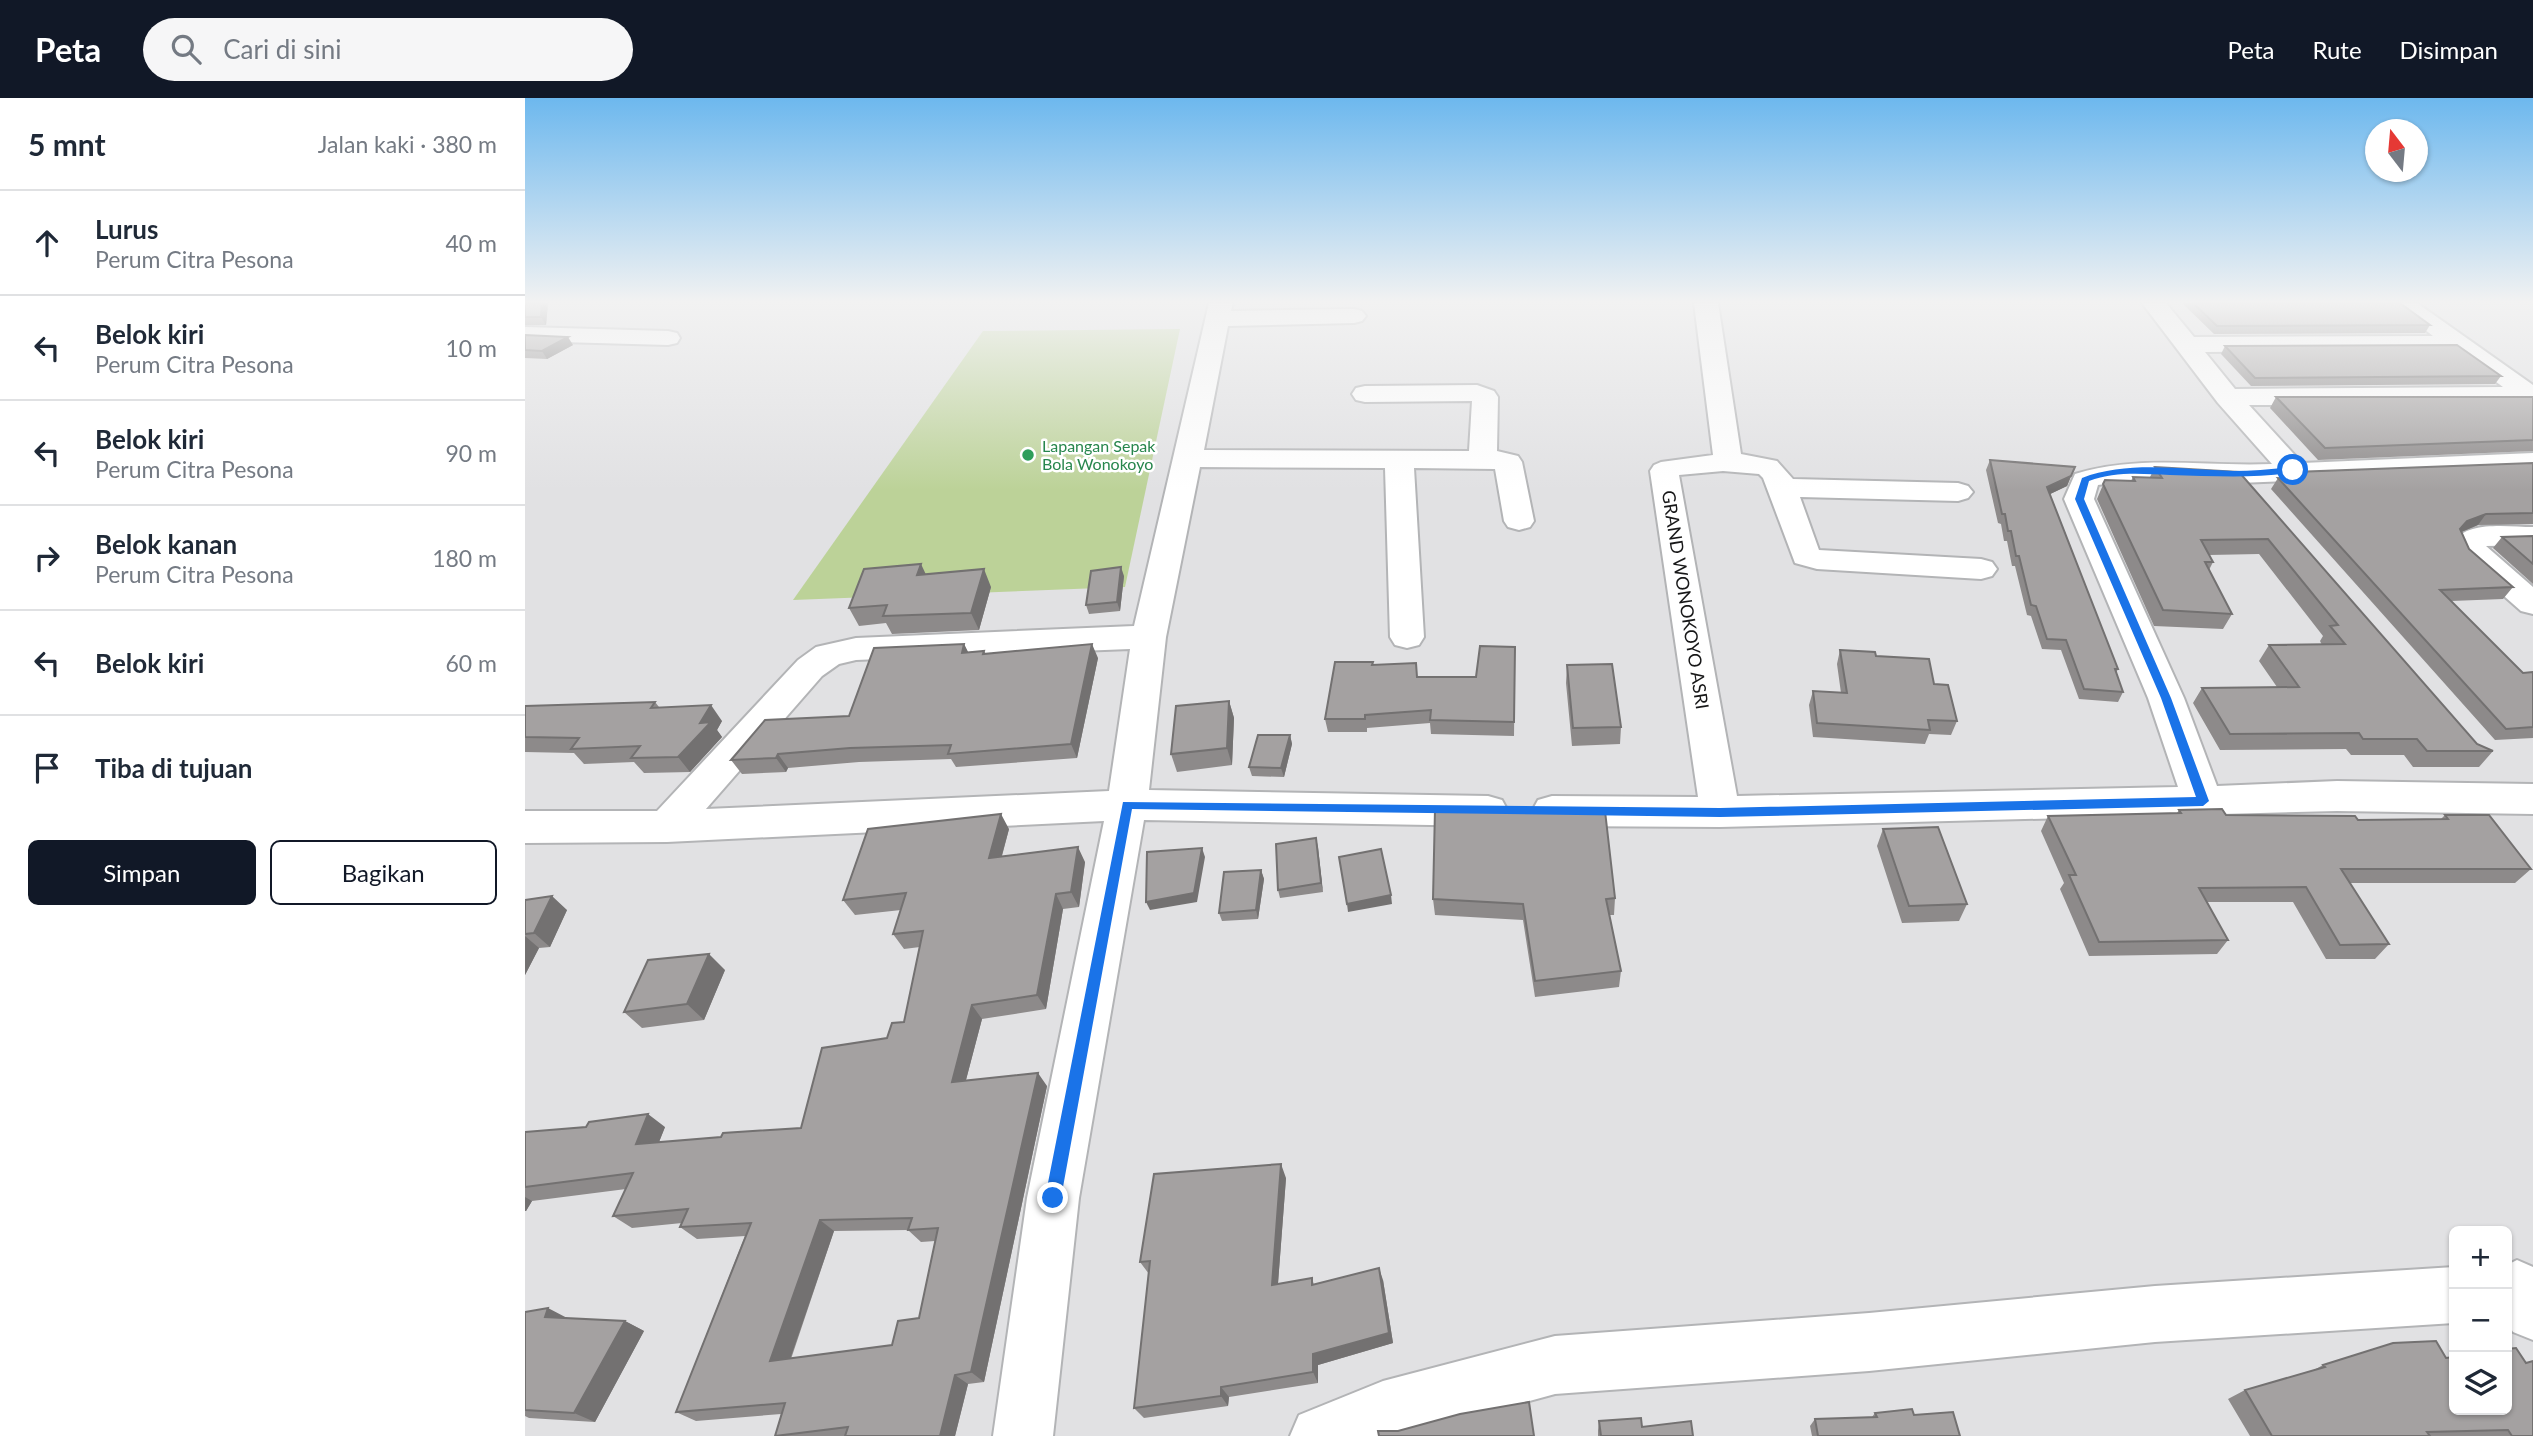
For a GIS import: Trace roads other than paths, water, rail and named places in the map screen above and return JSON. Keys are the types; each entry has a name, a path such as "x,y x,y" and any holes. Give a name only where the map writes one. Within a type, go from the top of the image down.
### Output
{"street":[{"path":"1023,1436 1053,1198 1127,805 1149,637 1208,365"},
{"path":"1715,365 1728,464"},
{"path":"2202,365 2293,470"},
{"path":"2490,365 2532,396"},
{"path":"1365,394 1477,393 1485,397 1483,459"},
{"path":"2227,397 2532,396"},
{"path":"1188,458 1399,461 1483,459 1508,462 1519,521"},
{"path":"1399,461 1407,637"},
{"path":"2203,801 2166,698 2079,499 2085,480 2100,474 2122,471 2238,474 2533,462"},
{"name":"GRAND WONOKOYO ASRI","path":"1720,813 1664,471 1672,466 1728,464 1759,464 1770,468 1777,476 1806,556 1817,559 1981,569"},
{"path":"2238,474 2264,504"},
{"path":"1781,488 1958,492"},
{"path":"2533,536 2480,537 2469,542 2473,552 2533,604"},
{"path":"667,826 810,667 828,655 856,649 1149,637"},
{"path":"525,827 667,826 1127,805 1720,813 2337,796 2533,799"},
{"path":"1320,1436 1383,1411 1555,1365 1869,1342 2155,1314 2449,1295"}],"place":[{"name":"Lapangan Sepak Bola Wonokoyo","path":"1028,455"}]}
